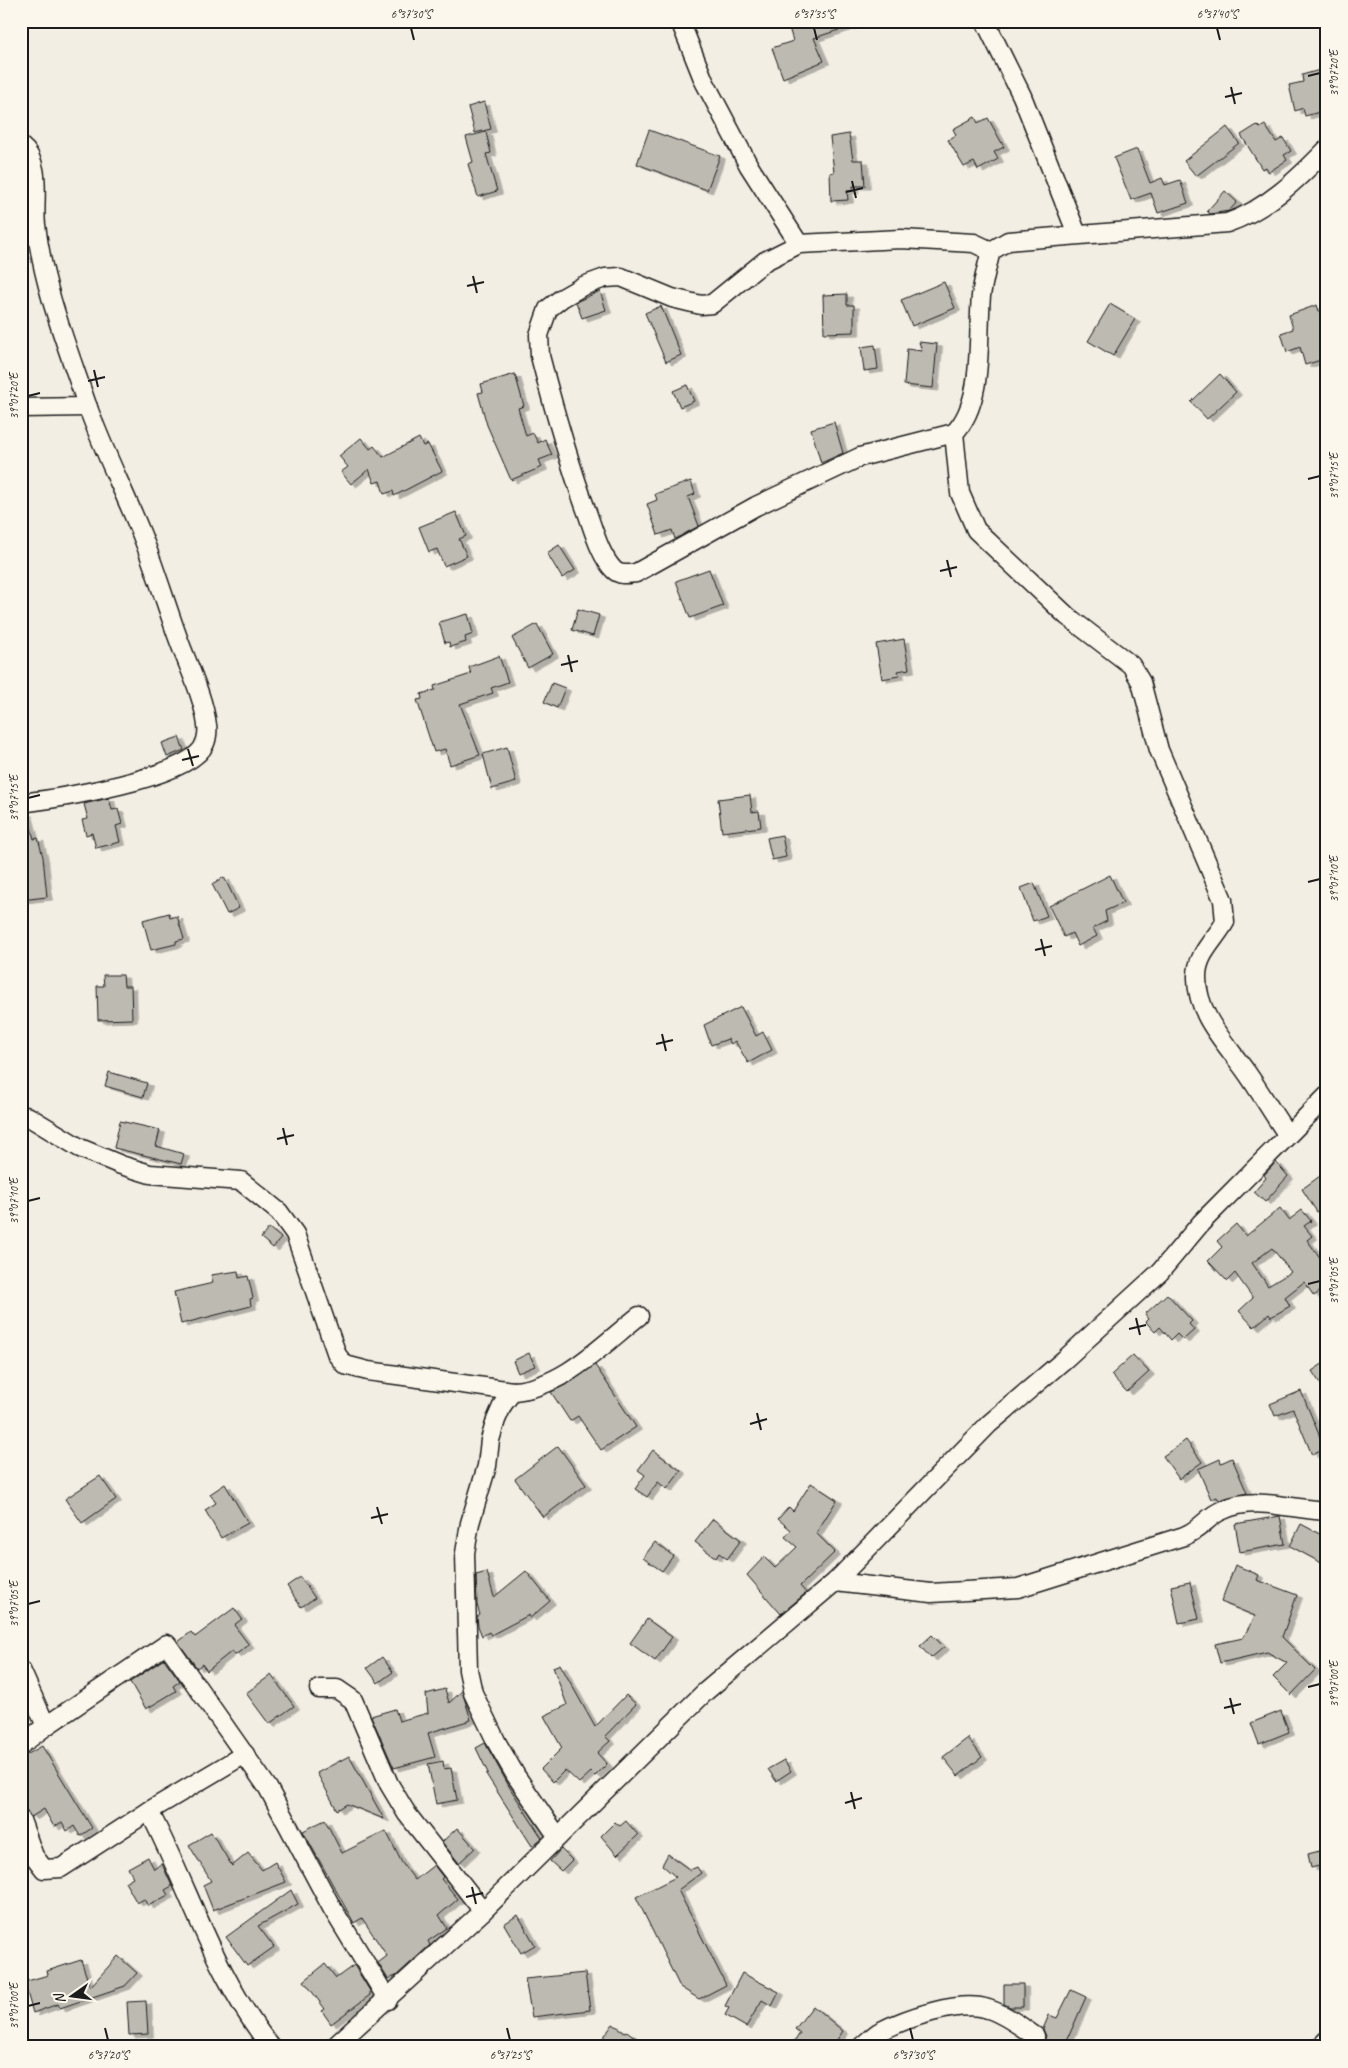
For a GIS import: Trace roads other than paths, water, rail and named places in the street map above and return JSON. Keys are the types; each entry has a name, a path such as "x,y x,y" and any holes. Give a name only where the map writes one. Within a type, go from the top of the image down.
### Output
{"street":[{"path":"680,21 704,81 749,166 799,244"},
{"path":"985,21 1022,96 1077,234"},
{"path":"21,146 25,149 34,167 40,260 88,407 139,529 199,695 208,727 204,746 195,756 176,766 140,780 103,790 21,803"},
{"path":"991,251 974,243 901,239 799,244 765,261 712,304 691,304 621,278 605,278 583,286 562,298 548,309 539,335 540,356 577,486 594,534 608,563 615,572 624,575 636,573 756,506 860,457 954,433 963,424 972,405 981,295 991,251 1008,242 1077,234 1227,223 1246,216 1267,202 1327,150"},
{"path":"21,408 88,407"},
{"path":"954,433 960,493 976,530 1067,616 1131,665 1141,682 1159,750 1223,900 1225,922 1203,953 1197,975 1200,998 1206,1017 1248,1074 1287,1134"},
{"path":"334,2047 388,2000 482,1911 705,1692 835,1582 989,1424 1065,1359 1160,1272 1201,1222 1327,1096"},
{"path":"21,1115 29,1117 80,1148 121,1165 150,1174 241,1181 279,1212 295,1234 337,1355 345,1365 368,1371 513,1391 528,1390 559,1379 639,1316"},
{"path":"513,1391 503,1404 496,1420 490,1440 487,1466 468,1530 464,1584 468,1670 473,1693 497,1743 516,1776 558,1837"},
{"path":"835,1582 931,1593 1018,1588 1197,1531 1221,1510 1239,1503 1259,1503 1327,1511"},
{"path":"21,1745 167,1644 268,1788 332,1908 388,2000"},
{"path":"21,1670 46,1726"},
{"path":"319,1689 344,1692 353,1700 389,1784 407,1814 482,1911"},
{"path":"21,1820 38,1863 44,1869 51,1870 79,1858 148,1812 245,1754"},
{"path":"148,1812 169,1851 234,1995 271,2047"},
{"path":"861,2047 879,2033 915,2017 970,2006 986,2008 1007,2018 1034,2036"}]}
